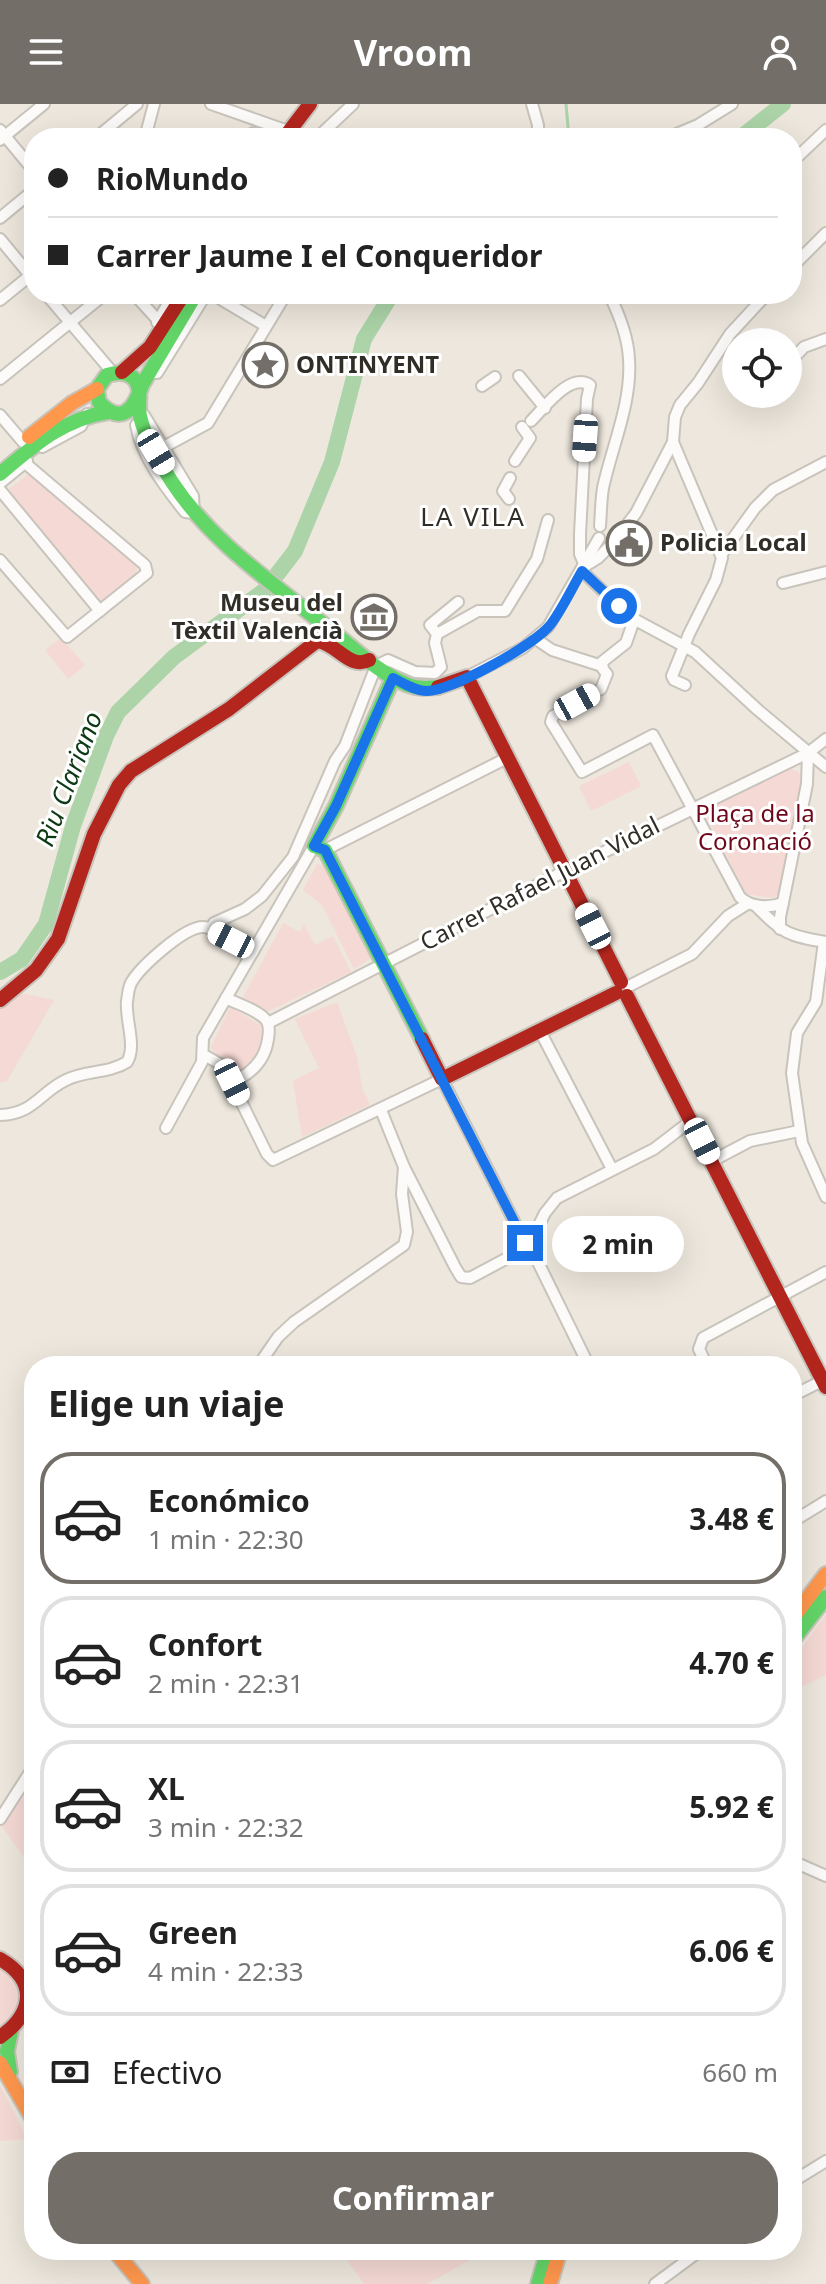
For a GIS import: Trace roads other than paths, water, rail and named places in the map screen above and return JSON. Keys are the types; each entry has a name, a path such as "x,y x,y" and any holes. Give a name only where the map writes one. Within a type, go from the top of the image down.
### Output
{"street":[{"path":"24,160 2,135 44,104"},
{"path":"108,128 137,104"},
{"path":"148,128 154,104"},
{"path":"211,104 269,128"},
{"path":"291,128 310,104"},
{"path":"328,128 353,104"},
{"path":"532,104 538,128"},
{"path":"691,128 732,104"},
{"path":"802,153 826,130"},
{"path":"0,218 24,198"},
{"path":"802,257 826,233"},
{"path":"0,239 24,266"},
{"path":"817,242 826,251"},
{"path":"0,300 24,283"},
{"path":"54,304 117,372 134,379 140,392 138,409 148,439"},
{"path":"0,379 93,304"},
{"path":"142,304 160,325"},
{"path":"0,461 60,411 97,389 102,379 144,355 169,304"},
{"path":"160,325 176,304"},
{"path":"0,483 49,433 87,414 133,409 139,400 142,385 190,304"},
{"path":"150,373 157,373 200,304"},
{"path":"229,304 266,326"},
{"path":"162,448 208,423 280,304"},
{"path":"600,526 603,488 625,404 630,370 622,327 613,304"},
{"path":"583,568 612,544 636,513 673,442 675,417 685,399 730,334 758,304"},
{"path":"802,349 826,339"},
{"path":"519,376 545,408"},
{"path":"482,386 495,377"},
{"path":"515,461 530,438 527,424 572,383 589,383 580,534 583,568 634,620 695,652 826,767"},
{"path":"97,389 99,402 136,425 148,439 196,516 228,546 372,663 393,678 415,688 427,691 467,677 536,639 553,621 599,538"},
{"path":"139,400 143,414 162,448 193,496 196,516"},
{"path":"0,415 23,442"},
{"path":"136,425 138,439 172,496 185,512 196,516"},
{"path":"673,442 722,554"},
{"path":"0,474 25,458"},
{"path":"0,560 64,636 69,636 147,573 145,565 25,458"},
{"path":"685,685 672,676 716,580 722,554 755,508 773,490 826,462"},
{"path":"509,499 503,493 510,478"},
{"path":"0,490 100,611"},
{"path":"0,1000 36,970 58,939 94,834 119,785 131,771 211,721 317,641 326,642 355,663 386,660 415,672 435,673 441,667 435,643 437,634 481,610 505,611 537,559 548,520"},
{"path":"783,583 826,572"},
{"path":"437,634 430,625 457,600 469,616"},
{"path":"634,620 626,643 604,659 601,689 551,719 580,770 585,771 653,735 740,897 789,936 825,942 816,1002 802,1022 793,1048 792,1081 805,1154 826,1197"},
{"path":"536,639 552,650 604,670"},
{"path":"210,929 214,923 245,909 262,896 293,857 335,761 345,746 372,663"},
{"path":"467,677 825,1382 802,1392"},
{"path":"166,1128 204,1055 203,1038 253,952 320,848 393,678"},
{"name":"Carrer Rafael Juan Vidal","path":"268,1023 565,871 808,753 826,739"},
{"path":"780,929 808,770 808,753"},
{"path":"320,848 507,758"},
{"path":"784,764 797,763 808,770"},
{"path":"320,848 384,963 584,1356"},
{"path":"204,1055 220,1064 232,1082 267,1154 273,1160 381,1110 692,954 728,916 751,904 771,906 783,903"},
{"path":"0,1115 27,1110 66,1080 107,1071 127,1062 131,1053 127,1005 132,982 175,940 195,929 210,929 253,952"},
{"path":"226,998 263,1017 268,1023 268,1040 263,1057 253,1069 232,1082"},
{"path":"540,1031 612,1169"},
{"path":"381,1110 404,1167 459,1275 465,1278 477,1276 528,1247 553,1201 654,1149 692,1120"},
{"path":"712,1161 750,1141 799,1131"},
{"path":"266,1356 287,1328 404,1245 407,1232 402,1194 404,1167"},
{"path":"702,1356 699,1349 703,1338 826,1272"},
{"path":"802,1516 826,1501"},
{"path":"802,1606 826,1574"},
{"path":"802,1609 826,1583"},
{"path":"802,1628 826,1597"},
{"path":"0,1819 24,1782"},
{"path":"802,1865 822,1874"},
{"path":"802,1871 822,1874"},
{"path":"0,1959 24,1973"},
{"path":"12,2080 6,2055 6,2034 24,2015"},
{"path":"0,2063 24,2102"},
{"path":"802,2176 826,2161"},
{"path":"122,2260 142,2284"},
{"path":"538,2284 545,2260"},
{"path":"550,2284 557,2260"},
{"path":"655,2284 687,2260"}],"waterway":[{"path":"566,104 568,128"},
{"name":"Riu Clariano","path":"753,128 783,104"},
{"name":"Riu Clariano","path":"0,972 22,959 46,924 73,826 118,712 174,657 265,590 295,551 332,462 364,339 386,304"}],"place":[{"name":"ONTINYENT","path":"265,365"},
{"name":"Policia Local","path":"629,543"},
{"name":"Museu del Tèxtil Valencià","path":"374,617"}],"district":[{"name":"LA VILA","path":"473,517"}],"park label":[{"name":"Plaça de la Coronació","path":"755,828"}]}
